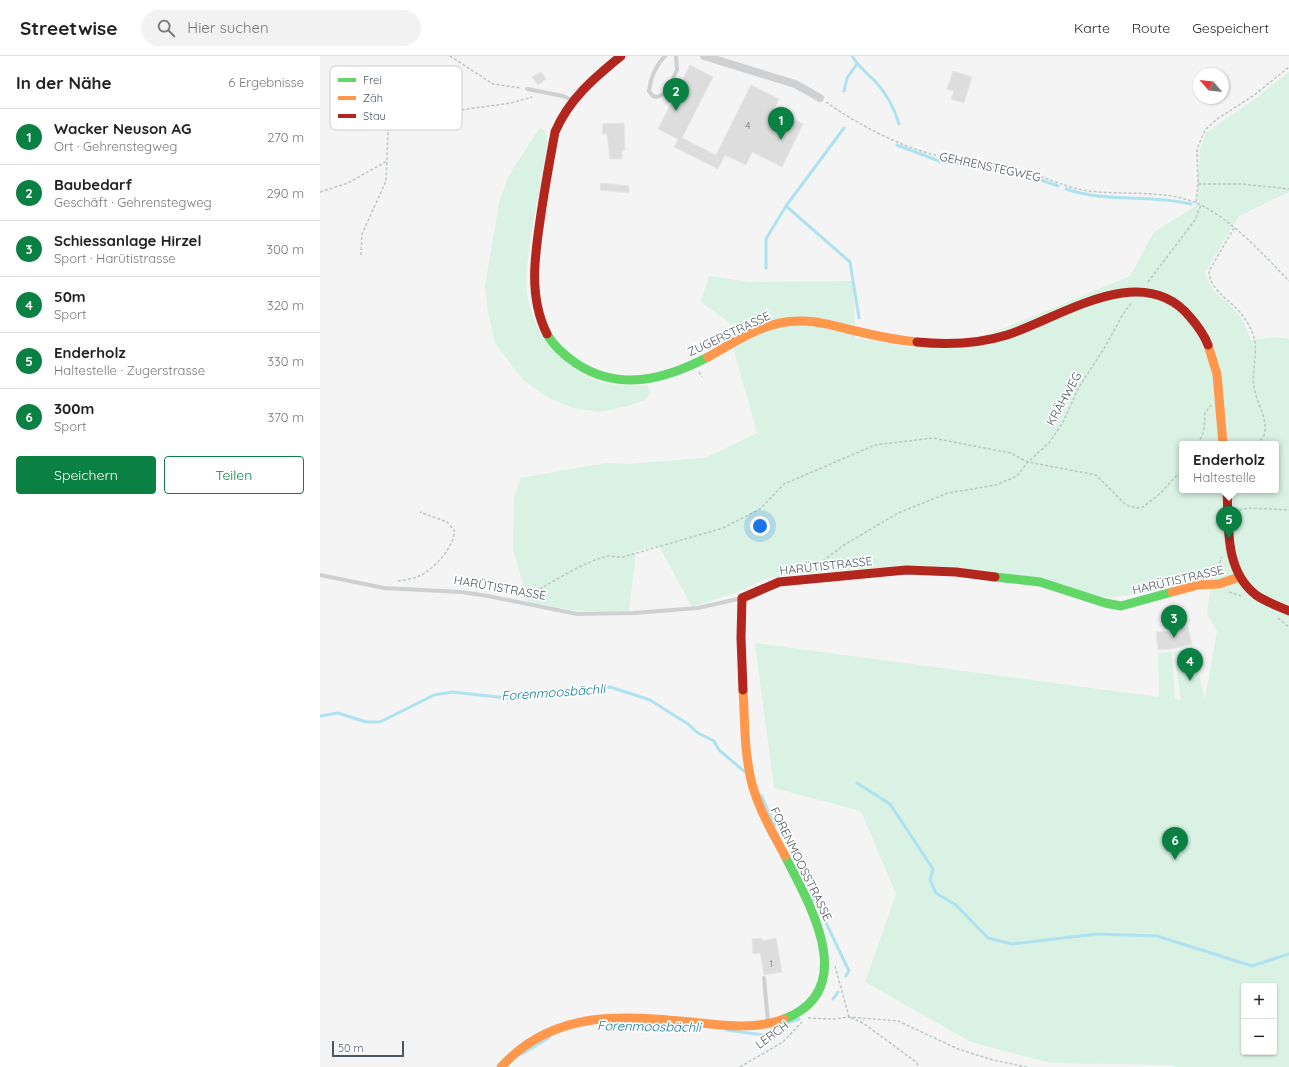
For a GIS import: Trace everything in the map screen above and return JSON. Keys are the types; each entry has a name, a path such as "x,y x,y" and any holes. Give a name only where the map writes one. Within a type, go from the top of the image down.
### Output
{"main road":[{"name":"ZUGERSTRASSE","path":"621,56 584,87 564,110 555,132 534,256 533,290 538,314 554,344 573,362 596,374 631,381 648,380 679,371 771,326 794,321 824,322 878,336 925,344 970,342 1006,335 1058,312 1094,301 1140,292 1152,293 1175,302 1185,311 1200,329 1208,342 1214,360 1220,402 1223,441"},
{"path":"1227,493 1231,558 1239,577 1256,595 1289,611"},
{"name":"HARÜTISTRASSE","path":"742,598 780,582 906,570 956,572 1040,582 1105,603 1121,606 1198,585 1218,584 1239,577"},
{"name":"FORENMOOSSTRASSE","path":"501,1067 533,1039 548,1031 582,1022 617,1019 753,1026 768,1023 792,1015 810,1002 821,985 825,956 824,945 816,920 761,808 749,770 740,642 742,598"}],"street":[{"path":"704,56 795,84 820,98"}],"lane":[{"path":"665,56 660,62 649,83 649,91 653,96 657,97 666,93 677,70 676,56"},
{"path":"527,89 562,96 572,100"},
{"name":"HARÜTISTRASSE","path":"320,575 384,588 461,592 589,615 698,608 742,598"},
{"path":"764,978 768,1023"}],"path":[{"path":"450,56 493,84 527,89"},
{"path":"1196,202 1198,184 1197,149 1204,130 1217,119 1253,96 1289,67"},
{"path":"462,110 510,103 534,97 537,92"},
{"name":"GEHRENSTEGWEG","path":"820,98 842,113 868,127 901,143 934,155 1026,172 1085,190 1108,194 1176,196 1196,202 1234,228 1289,281"},
{"path":"361,255 362,234 386,181 389,130"},
{"path":"320,192 348,183 388,161"},
{"path":"1198,184 1242,184 1289,189"},
{"name":"KRÄHWEG","path":"813,569 844,545 898,513 948,493 996,485 1017,476 1028,462 1049,443 1063,422 1079,387 1105,347 1122,314 1195,220 1200,205"},
{"path":"1234,228 1213,264 1210,271 1210,277 1221,296 1243,317 1256,342 1254,387 1264,425 1264,435 1259,441"},
{"path":"1199,441 1204,431 1204,413 1214,403 1220,402"},
{"path":"517,602 589,563 608,556 623,557 723,528 760,509 784,484 875,445 933,438 1010,453 1028,462 1096,475 1126,505 1137,508 1143,507 1161,493 1179,474"},
{"path":"1229,512 1250,508 1289,510"},
{"path":"395,582 413,578 428,571 440,559 452,541 454,530 447,522 420,512"},
{"path":"833,961 840,981 848,1017"},
{"name":"LERCH","path":"740,1067 783,1042 801,1025 804,1017 833,1019 848,1017"},
{"path":"848,1017 863,1023 916,1062 919,1067"},
{"path":"848,1017 898,1021 958,1049 993,1060 1027,1067"}],"green space":[{"path":"1289,72 1289,192 1239,216 1205,272 1211,287 1233,308 1240,317 1251,340 1275,337 1289,339 1289,1067 1174,1067 1173,1065 1050,1063 971,1042 865,982 896,894 861,811 774,788 755,643 1159,697 1158,653 1172,652 1175,699 1181,700 1174,652 1192,646 1205,699 1217,631 1207,615 1211,580 1184,583 1132,595 1105,597 903,566 800,574 765,579 738,592 692,607 659,546 636,551 629,611 578,611 528,602 513,550 514,497 521,478 606,463 627,464 705,458 757,433 735,355 731,324 701,302 709,276 750,282 854,281 855,338 910,347 956,348 1130,276 1154,232 1196,206 1200,149 1206,133 1255,99"},
{"path":"540,127 546,132 548,142 532,228 527,265 527,292 531,312 545,340 566,362 585,375 604,382 624,385 647,385 651,392 645,400 624,407 598,412 573,408 549,398 523,380 495,343 488,312 485,286 499,204 508,177"}],"building":[{"path":"690,65 713,77 682,138 716,155 751,85 779,99 774,109 803,124 782,167 752,152 746,165 725,155 718,169 674,147 678,139 658,129"},
{"path":"953,71 972,77 964,103 951,99 954,91 947,89"},
{"path":"541,72 546,79 538,85 532,77"},
{"path":"624,123 625,150 622,151 622,159 610,159 607,134 602,134 603,124"},
{"path":"601,183 629,186 629,193 600,190"},
{"path":"1188,627 1192,644 1172,649 1158,650 1156,632 1174,631"},
{"path":"762,938 762,941 776,938 782,972 764,975 760,953 753,954 752,939"}],"waterway":[{"path":"852,56 887,96 899,124"},
{"path":"844,91 847,78 857,64"},
{"path":"766,268 766,239 786,206 844,128"},
{"path":"897,145 939,161 1024,175"},
{"path":"1033,177 1058,186"},
{"path":"1066,189 1097,196 1160,199 1191,204"},
{"path":"786,206 850,262 859,318"},
{"name":"Forenmoosbächli","path":"320,716 338,713 366,722 380,722 434,695 452,692 507,698 556,691 610,687 650,700 688,724 698,733 714,741 719,750 744,771"},
{"path":"857,783 890,804 933,869 930,880 936,893 956,905 988,938 1012,944 1097,934 1157,936 1252,966 1289,954"},
{"name":"Forenmoosbächli","path":"761,795 775,826"},
{"name":"Forenmoosbächli","path":"810,895 816,903"},
{"name":"Forenmoosbächli","path":"820,910 849,970 846,976"},
{"name":"Forenmoosbächli","path":"833,999 838,992"},
{"name":"Forenmoosbächli","path":"726,1030 764,1035 778,1026 799,1019"},
{"name":"Forenmoosbächli","path":"607,1024 679,1026"},
{"name":"Forenmoosbächli","path":"522,1054 550,1037"}],"traffic: fast":[{"path":"547,334 556,347 577,364 593,373 610,378 626,380 659,376 692,365 708,357"},
{"path":"995,577 1040,582 1105,603 1121,606 1172,592"},
{"path":"784,1019 807,1006 820,988 824,967 822,944 816,921 806,897 785,856"}],"traffic: slow":[{"path":"708,357 761,329 790,321 819,322 879,336 917,342"},
{"path":"1208,345 1217,374 1223,441"},
{"path":"1172,592 1198,585 1219,584 1239,577"},
{"path":"743,690 746,749 752,784 762,812 785,856"},
{"path":"501,1067 522,1048 545,1034 569,1025 594,1020 646,1018 743,1026 764,1024 784,1019"}],"traffic: jam":[{"path":"547,334 537,305 535,290 535,260 555,132 567,109 575,99 592,81 621,56"},
{"path":"917,342 962,343 996,338 1028,327 1100,298 1125,293 1149,293 1171,300 1190,317 1200,330 1208,345"},
{"path":"1227,493 1230,547 1238,573 1246,585 1256,595 1289,611"},
{"path":"743,690 741,638 742,598 779,582 906,570 956,572 995,577"}],"place":[{"name":"Baubedarf","path":"676,111"},
{"name":"Wacker Neuson AG","path":"781,140"},
{"name":"Enderholz","path":"1229,539"},
{"name":"Schiessanlage Hirzel","path":"1174,638"},
{"name":"50m","path":"1190,681"},
{"name":"300m","path":"1175,860"}]}
